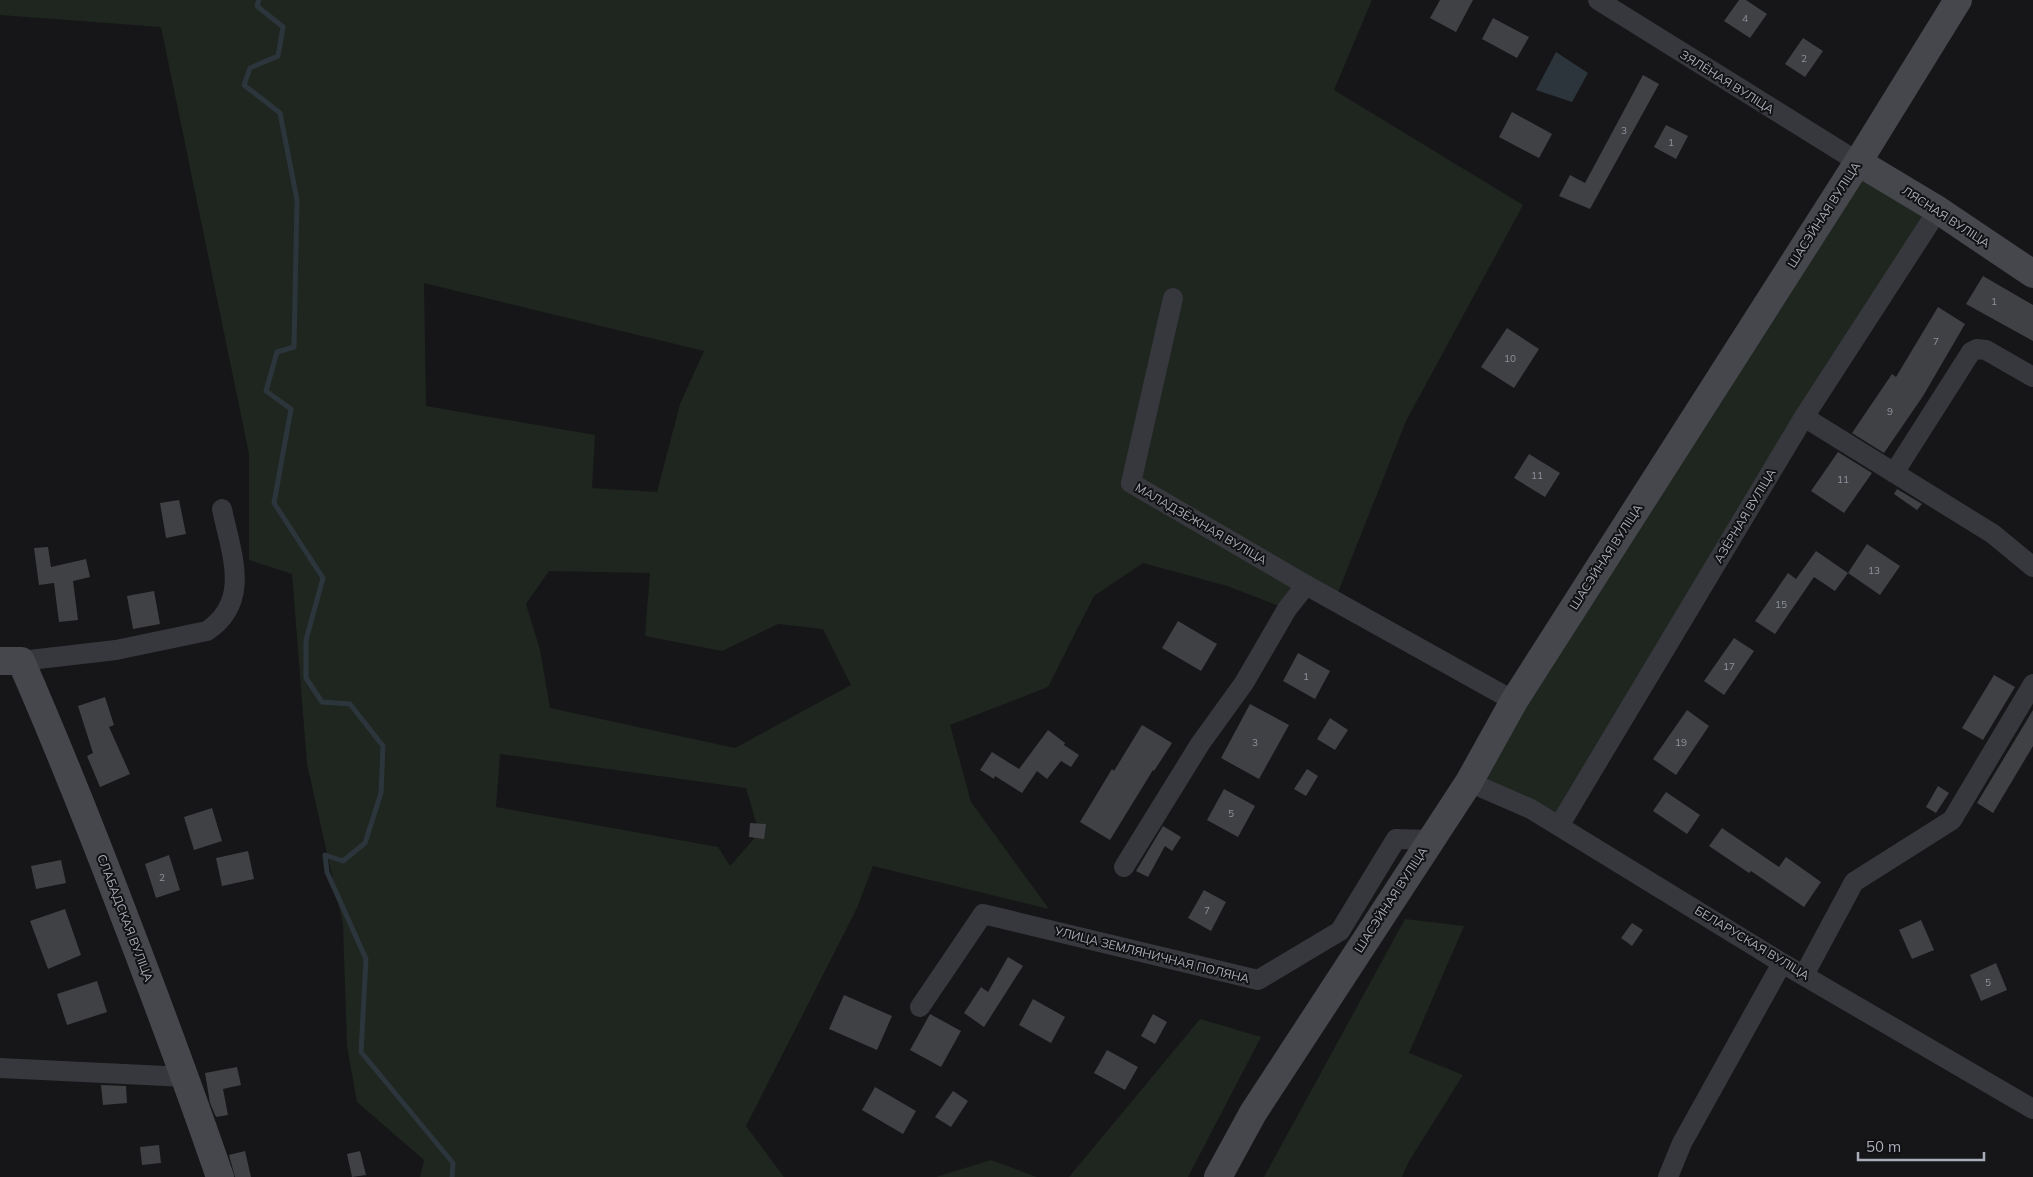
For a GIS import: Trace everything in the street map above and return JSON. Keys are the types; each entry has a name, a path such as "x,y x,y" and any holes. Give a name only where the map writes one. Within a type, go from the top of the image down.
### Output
{"main road":[{"name":"ШАСЭЙНАЯ ВУЛІЦА","path":"1218,1177 1253,1113 1468,782 1514,701 1858,162 1958,0"},
{"name":"ЛЯСНАЯ ВУЛІЦА","path":"1858,162 1938,210 2033,274"},
{"name":"СЛАБАДСКАЯ ВУЛІЦА","path":"10,661 81,804 186,1077 220,1177"}],"street":[{"name":"ЗЯЛЁНАЯ ВУЛІЦА","path":"1598,0 1858,162"},
{"name":"АЗЁРНАЯ ВУЛІЦА","path":"1559,826 1804,417 1938,210"},
{"name":"МАЛАДЗЁЖНАЯ ВУЛІЦА","path":"1173,298 1131,483 1306,585 1514,701"},
{"path":"1894,473 1971,352 1977,349 1986,350 2033,377"},
{"path":"1804,417 1993,534 2033,568"},
{"path":"10,661 69,657 126,649 207,631 218,624 228,612 234,596 235,577 222,509"},
{"path":"1124,867 1200,744 1244,683 1287,610 1306,585"},
{"path":"1804,975 1854,882 1952,820 2033,684"},
{"name":"БЕЛАРУСКАЯ ВУЛІЦА","path":"1468,782 1531,809 1782,962 2033,1109"},
{"name":"УЛИЦА ЗЕМЛЯНИЧНАЯ ПОЛЯНА","path":"920,1007 983,914 1258,980 1340,931 1396,839 1430,840"},
{"path":"1668,1177 1682,1142 1782,962"},
{"path":"0,1068 186,1077"}],"shaded area":[{"path":"0,0 1372,0 1334,90 1523,205 1406,421 1335,600 1306,585 1287,609 1227,586 1143,563 1094,596 1048,687 950,725 971,802 1049,909 873,866 857,908 746,1126 784,1177 420,1177 424,1160 357,1102 347,1046 343,924 307,764 292,574 249,560 249,454 161,27 0,15","holes":["424,283 704,351 680,404 657,492 592,488 595,435 426,406","549,571 650,573 645,636 722,651 778,624 823,629 851,685 735,748 550,708 540,650 526,604","500,754 746,788 759,833 730,866 718,847 496,807"]},
{"path":"1556,52 1588,73 1572,102 1536,90"},
{"path":"1858,162 1938,210 1559,826 1469,782"},
{"path":"1405,919 1464,926 1409,1053 1463,1075 1408,1163 1402,1177 1264,1177"},
{"path":"1200,1019 1261,1037 1188,1177 1069,1177"},
{"path":"991,1160 1037,1177 936,1177"}],"building":[{"path":"1440,0 1473,0 1456,32 1430,18"},
{"path":"1739,0 1746,0 1767,14 1750,38 1724,21"},
{"path":"1493,18 1529,37 1517,58 1482,39"},
{"path":"1803,38 1823,51 1805,77 1785,64"},
{"path":"1643,75 1659,84 1590,209 1559,196 1570,175 1585,183"},
{"path":"1512,112 1552,134 1539,158 1499,137"},
{"path":"1666,125 1688,136 1676,159 1654,147"},
{"path":"1983,276 2033,305 2033,341 1966,304"},
{"path":"1938,307 1965,324 1923,396 1884,453 1852,433 1892,374 1896,377"},
{"path":"1507,328 1539,349 1514,388 1481,367"},
{"path":"1838,452 1872,473 1844,513 1811,491"},
{"path":"1529,454 1560,473 1545,497 1514,478"},
{"path":"1897,489 1922,504 1917,510 1894,494"},
{"path":"179,500 186,534 166,538 160,503"},
{"path":"1867,544 1900,566 1880,595 1848,573"},
{"path":"48,547 51,567 86,559 90,577 73,581 78,620 59,622 54,583 39,585 34,548"},
{"path":"1816,551 1848,573 1835,591 1814,577 1775,634 1755,621 1788,573 1796,579"},
{"path":"154,591 160,624 133,629 127,596"},
{"path":"1178,621 1217,644 1201,671 1162,648"},
{"path":"1734,638 1754,651 1724,695 1704,681"},
{"path":"1298,653 1330,671 1315,699 1283,681"},
{"path":"1994,675 2015,687 1983,740 1962,728"},
{"path":"105,697 114,725 109,727 130,774 100,787 87,756 93,753 78,706"},
{"path":"1250,704 1289,725 1259,779 1221,758"},
{"path":"1687,710 1709,726 1676,775 1653,759"},
{"path":"2033,710 2033,746 1993,813 1977,803"},
{"path":"1330,718 1348,730 1335,750 1317,739"},
{"path":"1142,725 1172,743 1110,840 1080,822 1112,769 1114,771"},
{"path":"1048,730 1065,743 1064,745 1079,755 1071,767 1061,761 1047,779 1037,771 1022,793 995,776 994,779 980,770 992,752 1019,769"},
{"path":"1307,769 1318,776 1306,796 1294,789"},
{"path":"1938,786 1949,793 1936,813 1926,807"},
{"path":"1224,789 1255,806 1238,837 1207,820"},
{"path":"1666,792 1700,815 1687,834 1653,811"},
{"path":"212,808 222,841 194,850 184,817"},
{"path":"750,823 766,824 764,839 749,837"},
{"path":"1163,826 1181,837 1172,851 1165,846 1148,877 1136,871"},
{"path":"1722,828 1779,867 1786,857 1821,882 1804,907 1751,871 1749,873 1709,846"},
{"path":"248,851 254,879 222,886 216,858"},
{"path":"169,855 180,890 156,898 145,864"},
{"path":"61,860 66,883 36,889 31,866"},
{"path":"1204,890 1226,902 1211,931 1188,918"},
{"path":"65,909 81,955 48,969 30,921"},
{"path":"1921,920 1934,950 1912,959 1899,930"},
{"path":"1632,923 1643,930 1632,946 1621,938"},
{"path":"1008,957 1023,966 984,1027 964,1013 981,987 988,992"},
{"path":"1996,963 2007,990 1981,1001 1970,975"},
{"path":"97,981 107,1012 67,1025 57,994"},
{"path":"844,995 892,1016 877,1050 829,1029"},
{"path":"1033,999 1065,1017 1051,1043 1019,1025"},
{"path":"930,1014 961,1031 941,1067 910,1050"},
{"path":"1153,1014 1167,1022 1155,1044 1141,1036"},
{"path":"1107,1050 1138,1067 1125,1090 1094,1073"},
{"path":"237,1067 241,1085 223,1089 228,1115 216,1117 210,1103 205,1073"},
{"path":"101,1085 126,1086 127,1103 103,1105"},
{"path":"875,1087 916,1111 903,1134 862,1110"},
{"path":"953,1091 968,1101 951,1127 935,1117"},
{"path":"159,1145 161,1163 142,1165 140,1147"},
{"path":"245,1151 251,1177 235,1177 229,1155"},
{"path":"360,1151 366,1175 352,1177 347,1154"}],"waterway":[{"path":"259,0 257,6 283,27 278,56 250,68 244,85 280,113 297,200 294,347 277,352 266,391 291,409 274,503 323,578 306,640 306,678 322,702 350,704 383,746 381,793 365,843 343,861 325,855 327,872 366,959 361,1052 453,1163 452,1177"}]}
